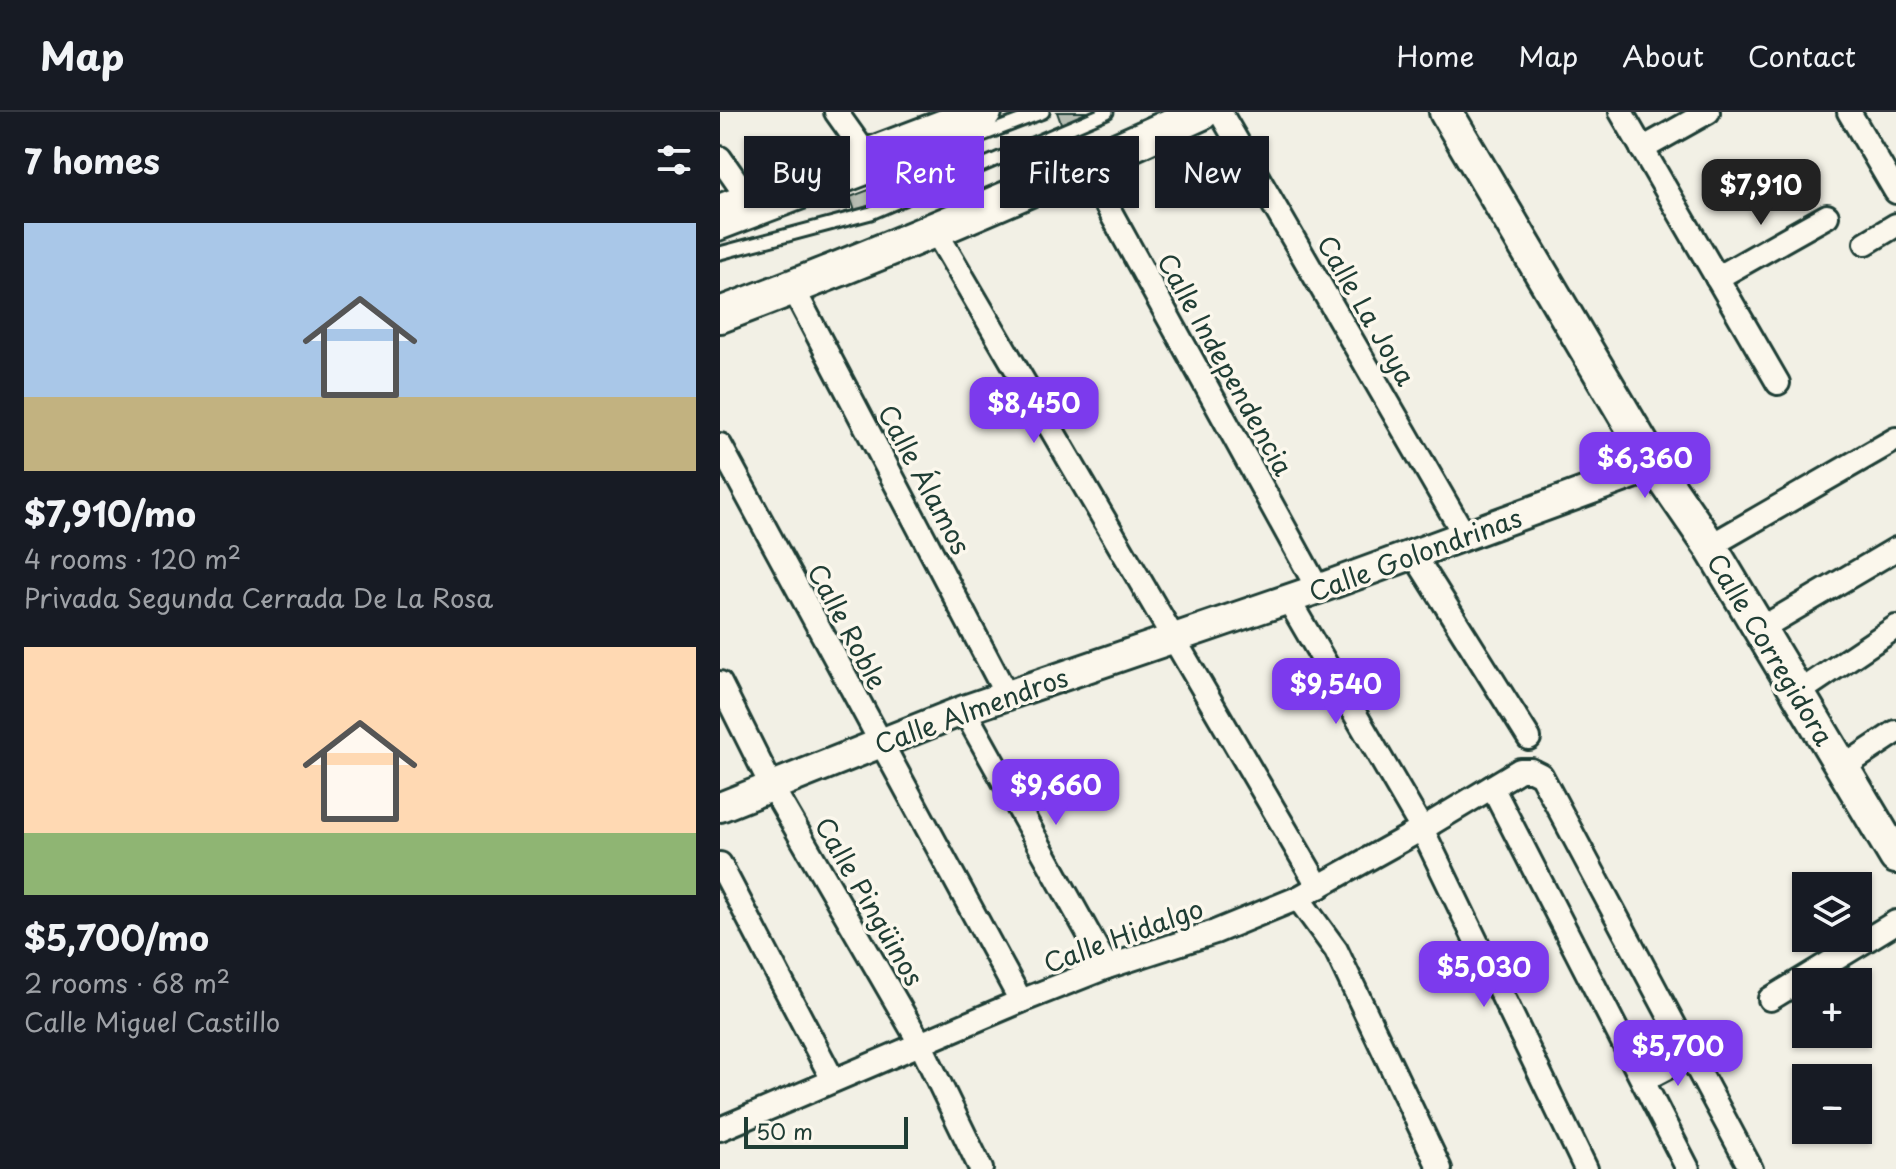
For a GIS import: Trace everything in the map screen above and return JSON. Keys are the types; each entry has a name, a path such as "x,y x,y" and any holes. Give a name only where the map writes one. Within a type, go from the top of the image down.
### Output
{"main road":[{"path":"922,136 984,112"},
{"path":"1139,141 1202,112"},
{"name":"Calle Corregidora","path":"1446,112 1655,466 1710,546 1896,857"},
{"path":"735,207 866,158"},
{"path":"720,315 1000,202"}],"street":[{"path":"836,112 866,154"},
{"name":"Calle La Joya","path":"1220,112 1465,536"},
{"path":"1621,112 1778,383"},
{"path":"1642,149 1708,112"},
{"path":"1849,112 1896,192"},
{"path":"720,158 735,207"},
{"name":"Calle Independencia","path":"1108,208 1318,589"},
{"path":"1717,278 1827,216"},
{"path":"1866,243 1896,225"},
{"path":"935,230 1319,887"},
{"name":"Calle Álamos","path":"793,288 1007,696"},
{"path":"1710,546 1896,439"},
{"name":"Calle Roble","path":"720,445 729,483 879,743 1021,1001"},
{"name":"Calle Golondrinas","path":"1173,637 1318,589 1655,466"},
{"path":"1760,629 1896,549"},
{"path":"1413,553 1529,738"},
{"path":"1288,599 1422,829 1586,1169"},
{"path":"1798,693 1896,627"},
{"name":"Calle Almendros","path":"772,787 964,710 1173,637"},
{"name":"Calle Pingüinos","path":"720,683 772,787 920,1043 981,1169"},
{"path":"964,710 1107,967"},
{"path":"1842,768 1896,732"},
{"name":"Calle Hidalgo","path":"724,1119 833,1080 1107,967 1215,932 1298,898 1520,770 1531,770 1541,775 1691,1055"},
{"path":"720,807 772,787"},
{"path":"1492,787 1688,1169"},
{"path":"720,864 833,1080"},
{"path":"1298,898 1336,950 1440,1169"},
{"path":"1770,999 1896,922"},
{"path":"1643,1080 1691,1055 1751,1169"}],"lane":[{"path":"720,234 1043,112"},
{"path":"720,253 871,213 1107,112"}],"building":[{"path":"1057,112 1096,112 1062,126"},
{"path":"866,191 866,207 855,211 850,197"}]}
